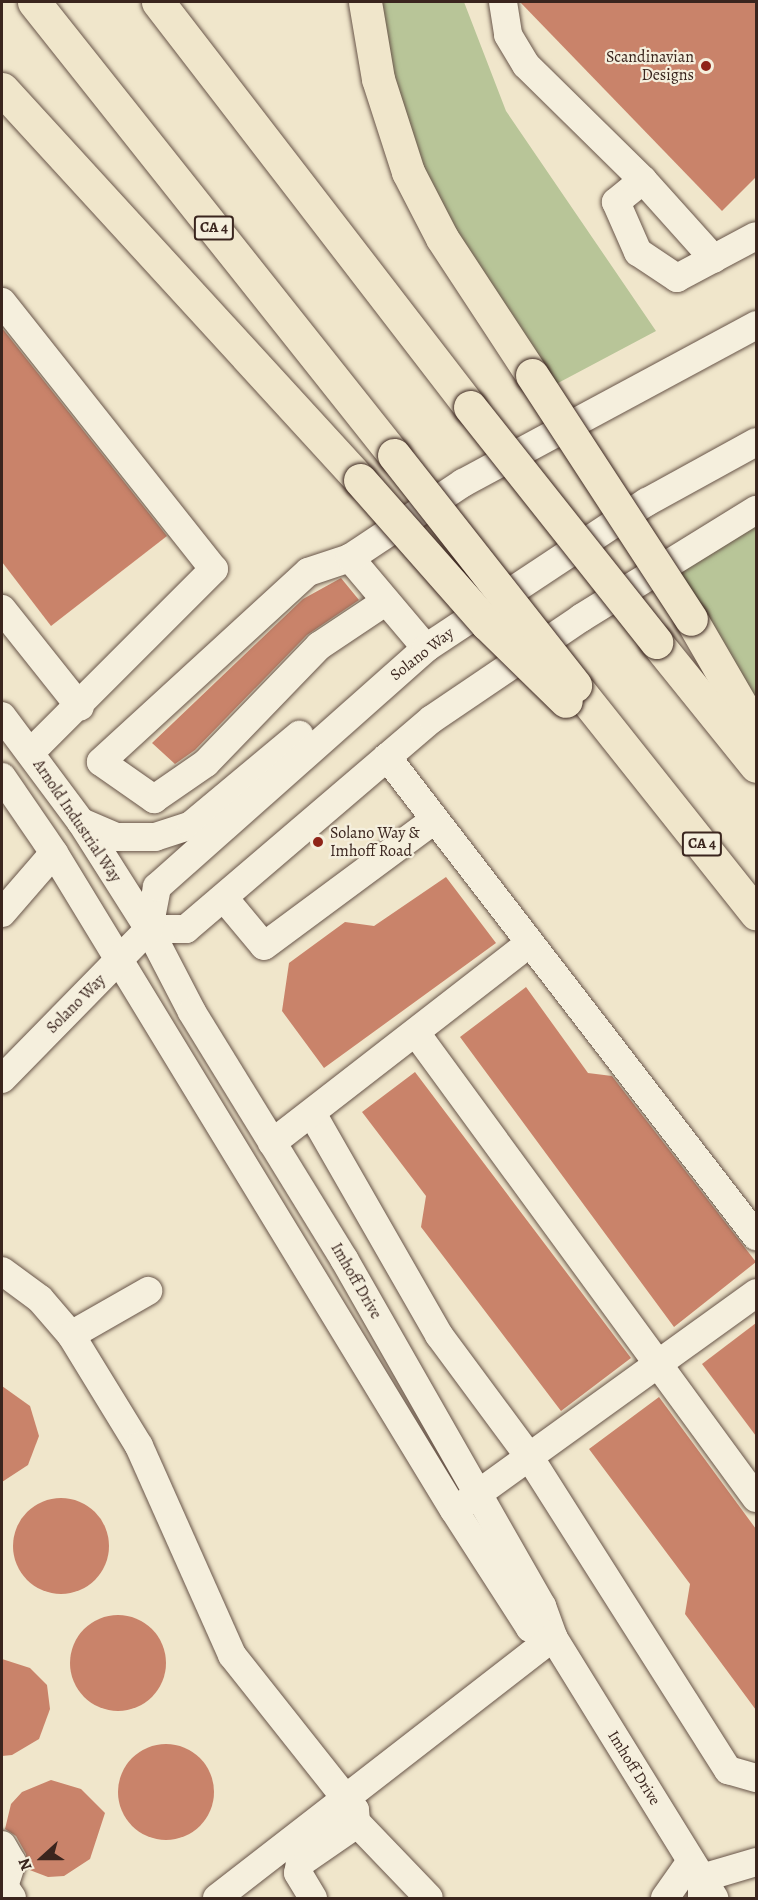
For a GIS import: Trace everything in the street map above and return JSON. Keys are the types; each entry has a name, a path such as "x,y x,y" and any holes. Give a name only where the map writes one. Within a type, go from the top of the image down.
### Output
{"highway":[{"name":"CA 4","path":"34,2 394,455 573,696 647,775 756,913"},
{"path":"158,2 470,407 756,766"},
{"path":"365,2 378,79 408,172 442,238 692,619 756,731"},
{"path":"2,89 360,480 487,624 573,696"}],"street":[{"path":"502,2 508,35 526,65 644,180 714,258"},
{"path":"644,180 616,202 638,252 677,278 756,236"},
{"path":"2,302 214,569 80,707 31,752"},
{"path":"385,602 319,646 206,763 154,799 101,762 308,572 350,558 463,483 756,325"},
{"name":"Solano Way","path":"2,1079 149,929 157,887 426,648 647,502 756,442"},
{"path":"149,929 186,929 387,757 466,694 756,510"},
{"path":"350,558 426,648"},
{"path":"2,609 80,707"},
{"path":"81,822 116,837 155,837 191,825 330,710 363,704"},
{"name":"Arnold Industrial Way","path":"2,716 81,822 149,929"},
{"path":"387,757 433,820 756,1236"},
{"path":"2,777 54,853 119,961"},
{"path":"224,898 264,946 433,820"},
{"path":"2,913 54,853"},
{"name":"Imhoff Drive","path":"149,929 192,1012 344,1260 530,1628 554,1637 702,1884"},
{"path":"272,1143 313,1115 529,944"},
{"name":"Imhoff Drive","path":"119,961 466,1502"},
{"path":"416,1033 756,1498"},
{"path":"313,1115 439,1335 530,1458 728,1770 756,1778"},
{"path":"2,1271 40,1299 71,1335 139,1446 232,1655 352,1810 429,1899"},
{"path":"71,1335 148,1291"},
{"path":"466,1502 756,1293"},
{"path":"314,1899 298,1873 300,1863 352,1810 554,1637"},
{"path":"217,1899 352,1810"},
{"path":"2,1845 12,1862 4,1886 12,1899"},
{"path":"665,1899 756,1862"}],"green space":[{"path":"365,2 464,2 506,111 656,331 543,391 442,238"},
{"path":"756,510 756,731 656,564"}],"building":[{"path":"520,2 756,2 756,177 722,211"},
{"path":"2,328 167,536 51,626 2,562"},
{"path":"341,578 359,600 307,635 195,750 175,764 152,743 303,599"},
{"path":"446,877 496,943 324,1068 282,1011 289,963 345,922 374,926"},
{"path":"526,987 588,1073 612,1076 756,1262 674,1327 460,1037"},
{"path":"415,1072 631,1358 561,1411 421,1227 426,1196 362,1112"},
{"path":"756,1323 756,1436 702,1364"},
{"path":"2,1386 30,1406 39,1436 28,1465 2,1482"},
{"path":"659,1397 756,1529 756,1710 685,1614 690,1584 589,1449"},
{"path":"61,1498 79,1502 95,1512 105,1528 109,1546 105,1564 95,1580 79,1590 61,1594 43,1590 27,1580 17,1564 13,1546 17,1528 27,1512 43,1502"},
{"path":"118,1615 136,1619 152,1629 162,1645 166,1663 162,1681 152,1697 136,1707 118,1711 100,1707 84,1697 74,1681 70,1663 74,1645 84,1629 100,1619"},
{"path":"2,1659 30,1668 47,1685 50,1709 39,1739 12,1755 2,1756"},
{"path":"166,1744 184,1748 200,1758 210,1774 214,1792 210,1810 200,1826 184,1836 166,1840 148,1836 132,1826 122,1810 118,1792 122,1774 132,1758 148,1748"},
{"path":"51,1780 81,1789 105,1813 90,1859 64,1876 48,1877 27,1869 26,1854 16,1836 5,1829 11,1804 22,1792"}],"place":[{"name":"Scandinavian Designs","path":"706,66"},
{"name":"Solano Way & Imhoff Road","path":"318,842"}]}
